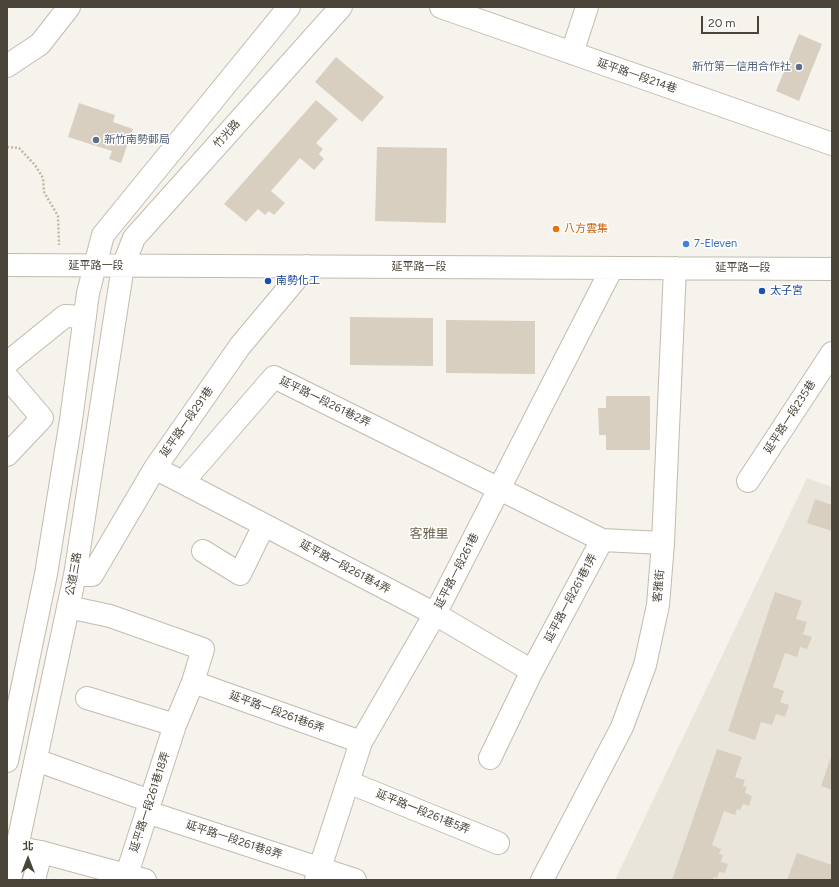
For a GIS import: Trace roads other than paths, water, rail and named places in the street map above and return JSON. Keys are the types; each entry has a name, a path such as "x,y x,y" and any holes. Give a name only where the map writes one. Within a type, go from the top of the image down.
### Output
{"street":[{"path":"7,66 40,44 69,7"},
{"path":"7,760 46,574 71,420 85,317 94,266 103,235 289,7"},
{"name":"竹光路","path":"123,266 134,238 341,7"},
{"name":"延平路一段214巷","path":"441,7 832,144"},
{"path":"572,53 587,7"},
{"name":"延平路一段","path":"7,266 832,269"},
{"name":"公道三路","path":"10,880 12,847 36,760 75,575 123,266"},
{"name":"延平路一段291巷","path":"75,575 92,575 156,468 240,346 307,266"},
{"name":"延平路一段261巷","path":"318,874 361,742 435,614 612,268"},
{"name":"客雅街","path":"542,880 622,728 645,665 658,605 663,542 675,268"},
{"path":"71,420 42,418 8,376 65,316 85,317"},
{"name":"延平路一段235巷","path":"748,481 832,353"},
{"name":"延平路一段261巷2弄","path":"183,482 274,377 500,488"},
{"path":"7,455 42,418"},
{"name":"延平路一段261巷4弄","path":"156,468 435,614 532,671"},
{"name":"延平路一段261巷1弄","path":"490,758 532,671 602,540 500,488"},
{"path":"203,551 240,574 264,525"},
{"path":"602,540 663,542"},
{"path":"68,607 86,609 110,616 203,649 193,682 175,725 87,698"},
{"name":"延平路一段261巷6弄","path":"193,682 361,742"},
{"name":"延平路一段261巷18弄","path":"132,878 148,806 175,725"},
{"name":"延平路一段261巷8弄","path":"36,760 318,874 355,880"},
{"name":"延平路一段261巷5弄","path":"348,782 498,842"},
{"path":"12,847 41,852 132,878"},
{"path":"34,880 41,852"}],"place":[{"name":"新竹第一信用合作社","path":"799,67"},
{"name":"新竹南勢郵局","path":"96,140"},
{"name":"八方雲集","path":"556,229"},
{"name":"7-Eleven","path":"686,244"},
{"name":"南勢化工","path":"268,281"},
{"name":"太子宮","path":"762,291"}],"district":[{"name":"客雅里","path":"429,534"}]}
